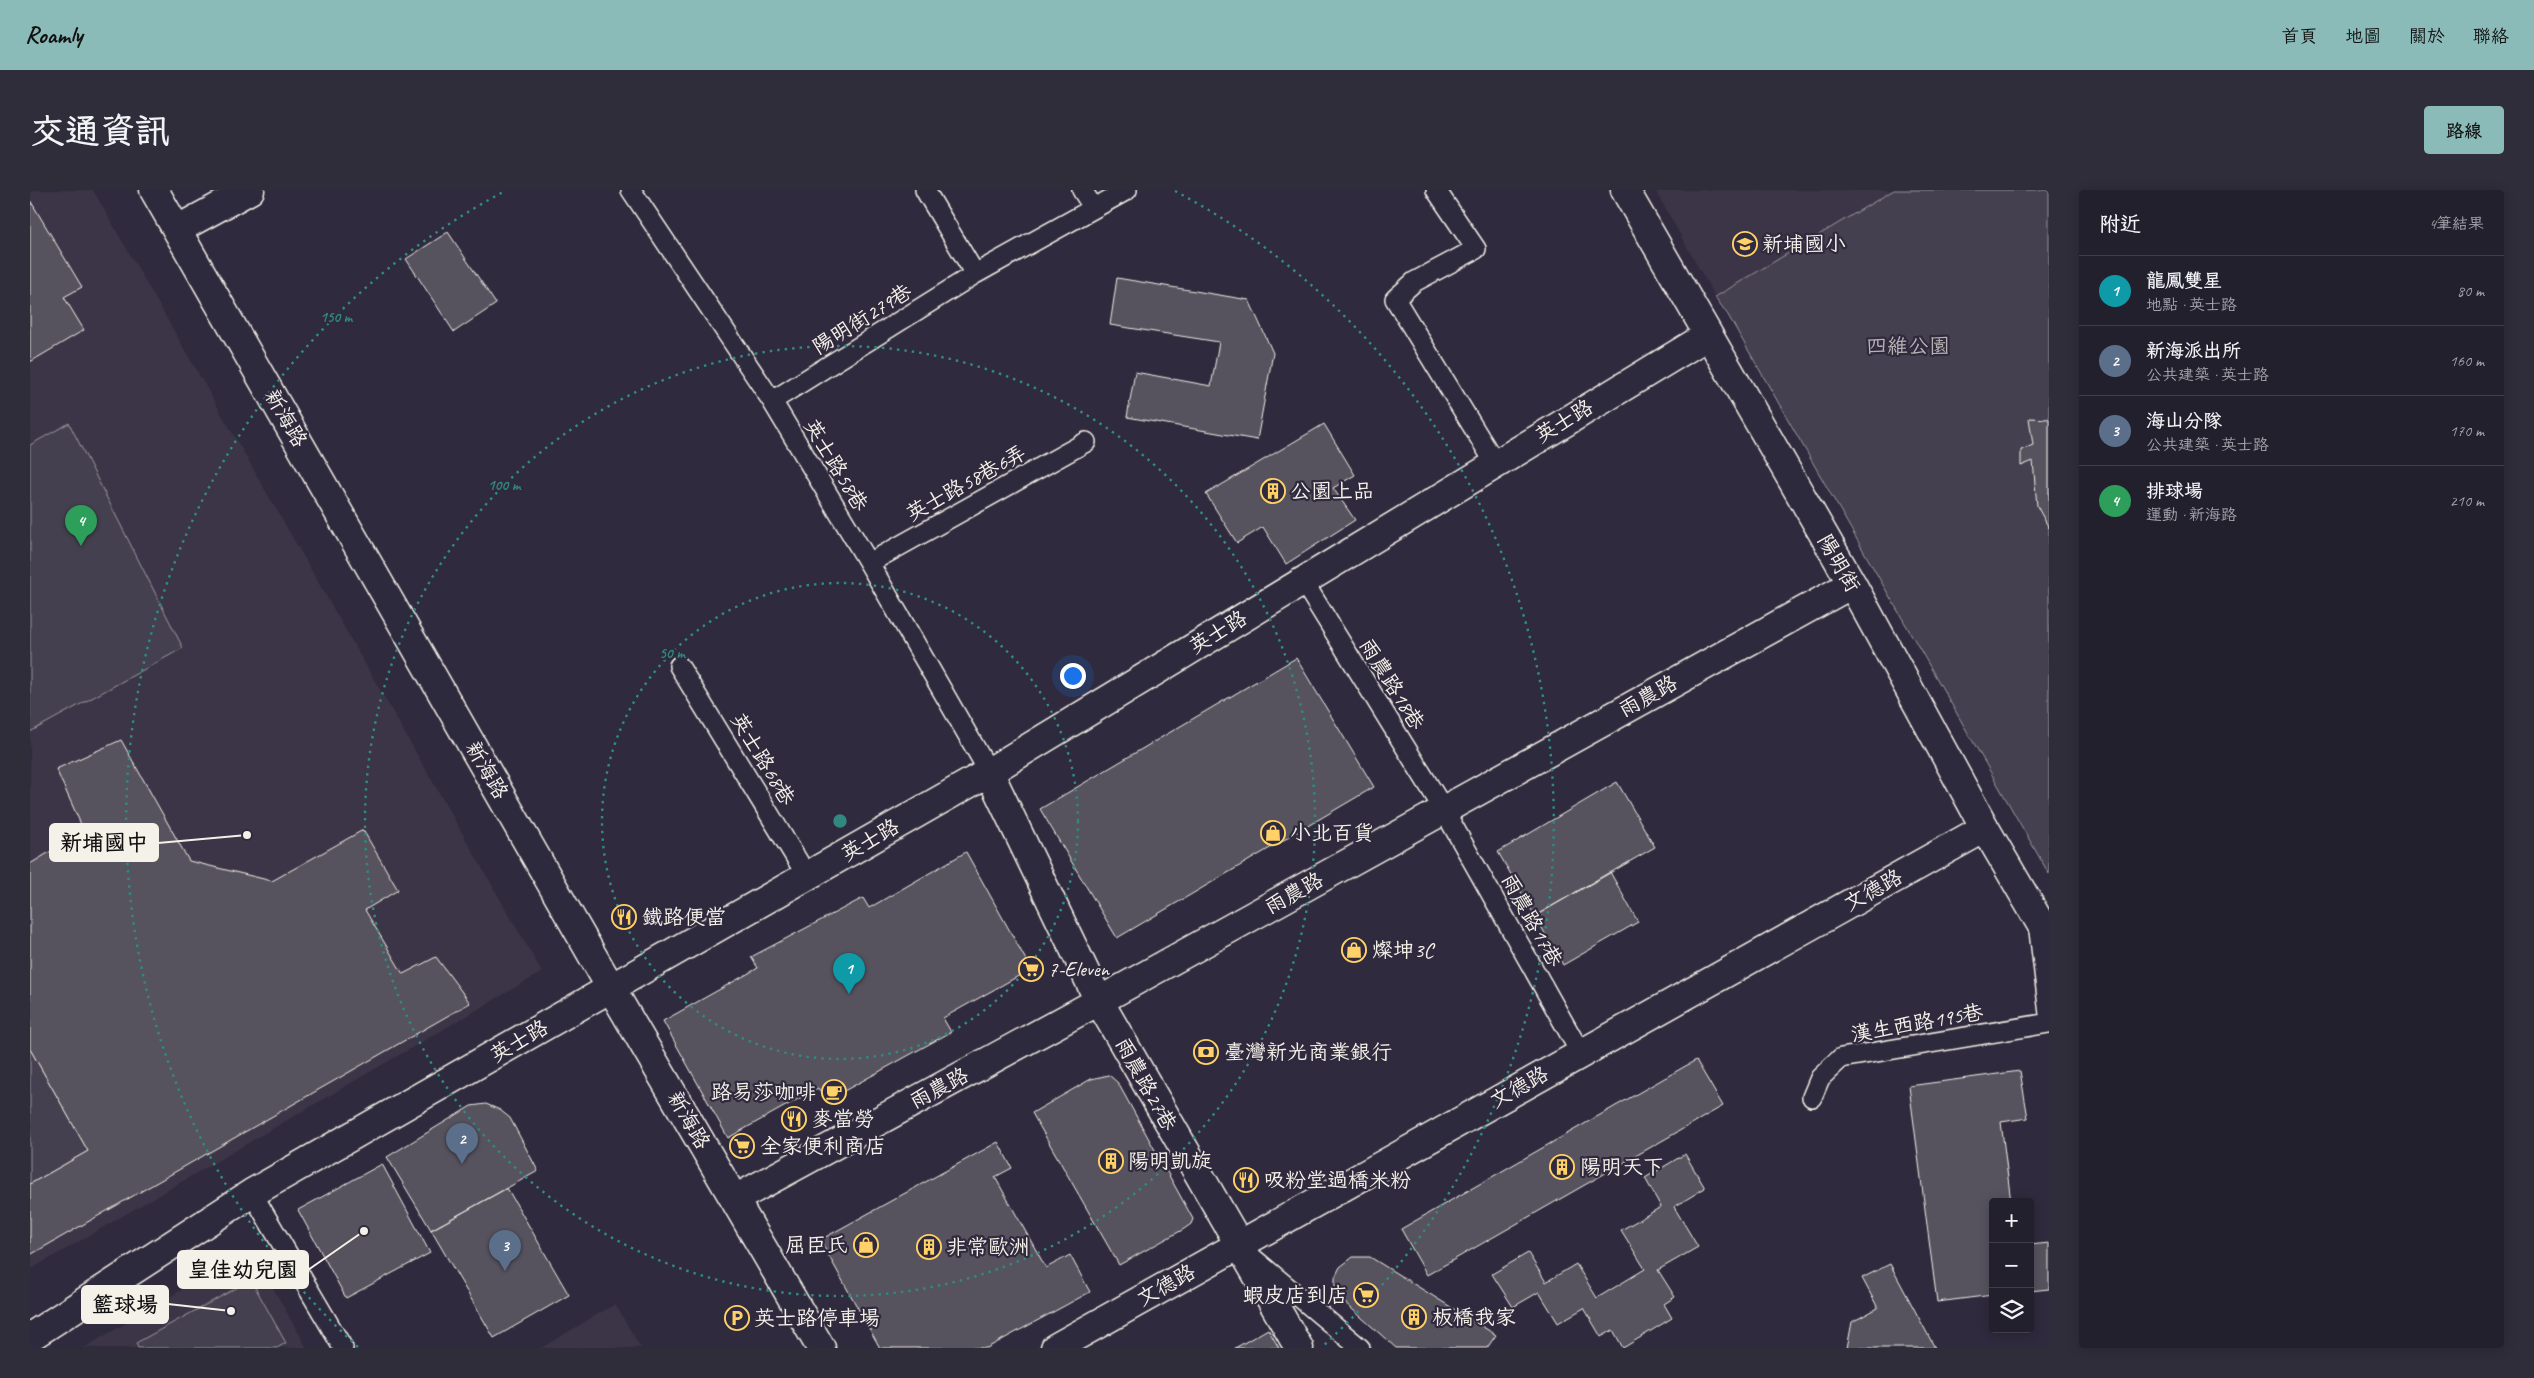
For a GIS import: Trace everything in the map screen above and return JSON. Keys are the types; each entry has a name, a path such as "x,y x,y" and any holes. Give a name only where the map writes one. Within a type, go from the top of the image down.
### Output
{"street":[{"name":"新海路","path":"154,190 611,988 821,1348"},
{"path":"178,229 250,190"},
{"name":"陽明街","path":"1625,190 1707,336 1852,584 1985,828 2043,928"},
{"name":"英士路","path":"30,1338 252,1193 989,772 1495,462 1707,336"},
{"name":"雨農路","path":"735,1199 1099,1001 1852,584"},
{"name":"雨農路27巷","path":"989,772 1099,1001 1299,1348"},
{"name":"文德路","path":"1061,1346 1580,1052 1985,828"}],"lane":[{"name":"英士路58巷","path":"631,190 772,402 869,563 989,772"},
{"path":"925,190 975,274"},
{"path":"1082,190 1093,207"},
{"name":"陽明街279巷","path":"772,402 975,274 1093,207 1127,190"},
{"path":"1436,190 1476,249 1414,282 1395,299 1495,462"},
{"name":"英士路58巷6弄","path":"869,563 1086,442"},
{"name":"雨農路18巷","path":"1303,581 1444,810"},
{"name":"英士路68巷","path":"679,666 808,876"},
{"name":"雨農路17巷","path":"1444,810 1580,1052"},
{"path":"2043,928 2049,1014"},
{"name":"漢生西路195巷","path":"1812,1097 1820,1078 1841,1058 2049,1023"},
{"path":"252,1193 344,1348"},
{"path":"1238,1245 1360,1348"}],"shaded area":[{"path":"30,190 93,190 542,972 30,1270"},
{"name":"新埔國小","path":"1655,190 1894,190 1715,297"},
{"path":"230,1261 264,1272 307,1348 84,1348"},
{"path":"615,1304 641,1348 541,1348"}],"green space":[{"name":"四維公園","path":"1894,190 2049,190 2049,874 1728,315 1715,297"},
{"path":"69,423 183,648 30,732 30,445"},
{"path":"30,1049 88,1151 30,1184"},
{"path":"251,1280 286,1343 277,1348 138,1348 136,1343"}],"building":[{"path":"30,200 82,287 64,297 84,330 30,362"},
{"path":"448,232 496,304 454,332 406,259"},
{"path":"1117,278 1249,300 1273,353 1257,440 1127,417 1135,372 1211,386 1219,342 1110,325"},
{"path":"2029,418 2049,419 2049,528 2037,506 2033,461 2021,466 2021,450 2033,445"},
{"name":"公園上品","path":"1324,424 1355,475 1333,488 1355,520 1286,564 1263,527 1237,543 1206,494"},
{"path":"1296,658 1374,787 1117,938 1040,809"},
{"path":"121,740 189,861 272,881 363,830 398,890 365,910 403,974 436,957 470,1003 30,1255 30,1184 88,1151 30,1049 30,864 84,831 56,769"},
{"path":"1617,782 1655,847 1535,916 1498,852"},
{"path":"966,852 1031,969 943,1018 951,1032 826,1101 818,1088 728,1138 663,1021 758,968 751,957 863,898 869,908"},
{"path":"1610,872 1638,922 1563,965 1535,916"},
{"name":"陽明天下","path":"1696,1060 1723,1106 1427,1275 1401,1229"},
{"path":"2020,1071 2028,1118 2001,1122 2010,1198 1989,1198 1989,1296 1937,1302 1909,1086"},
{"name":"陽明凱旋","path":"1109,1075 1118,1083 1193,1219 1191,1224 1184,1229 1119,1265 1032,1113 1091,1079"},
{"path":"486,1104 500,1110 510,1118 538,1171 431,1230 387,1157 471,1106"},
{"name":"非常歐洲","path":"998,1142 1012,1168 995,1177 1046,1268 1070,1255 1090,1292 987,1348 880,1348 820,1240"},
{"path":"1685,1154 1705,1188 1674,1207 1698,1247 1658,1270 1675,1297 1664,1304 1672,1318 1623,1348 1613,1330 1601,1337 1584,1308 1558,1323 1539,1292 1513,1307 1492,1274 1528,1253 1546,1282 1576,1264 1597,1298 1645,1269 1621,1230 1661,1207 1645,1178"},
{"path":"382,1164 430,1253 346,1298 298,1210"},
{"path":"507,1188 569,1295 494,1338 431,1230"},
{"path":"2049,1243 2049,1289 2034,1291 2034,1245"},
{"name":"板橋我家","path":"1353,1257 1370,1257 1496,1335 1487,1348 1396,1348 1335,1294 1335,1277 1340,1267"},
{"path":"1890,1264 1935,1348 1847,1348 1852,1322 1878,1308 1862,1278"},
{"path":"1268,1329 1279,1348 1235,1348"}],"place":[{"name":"新埔國小","path":"1745,244"},
{"name":"公園上品","path":"1273,491"},
{"name":"排球場","path":"81,546"},
{"name":"小北百貨","path":"1273,833"},
{"name":"新埔國中","path":"247,835"},
{"name":"鐵路便當","path":"624,917"},
{"name":"燦坤3C","path":"1354,950"},
{"name":"7-Eleven","path":"1031,969"},
{"name":"龍鳳雙星","path":"849,994"},
{"name":"臺灣新光商業銀行","path":"1206,1052"},
{"name":"路易莎咖啡","path":"834,1092"},
{"name":"麥當勞","path":"794,1119"},
{"name":"全家便利商店","path":"742,1146"},
{"name":"陽明凱旋","path":"1111,1161"},
{"name":"新海派出所","path":"462,1164"},
{"name":"陽明天下","path":"1562,1167"},
{"name":"吸粉堂過橋米粉","path":"1246,1180"},
{"name":"皇佳幼兒園","path":"364,1231"},
{"name":"屈臣氏","path":"866,1245"},
{"name":"非常歐洲","path":"929,1247"},
{"name":"海山分隊","path":"505,1271"},
{"name":"蝦皮店到店","path":"1366,1295"},
{"name":"籃球場","path":"231,1311"},
{"name":"板橋我家","path":"1414,1317"},
{"name":"英士路停車場","path":"737,1318"}]}
